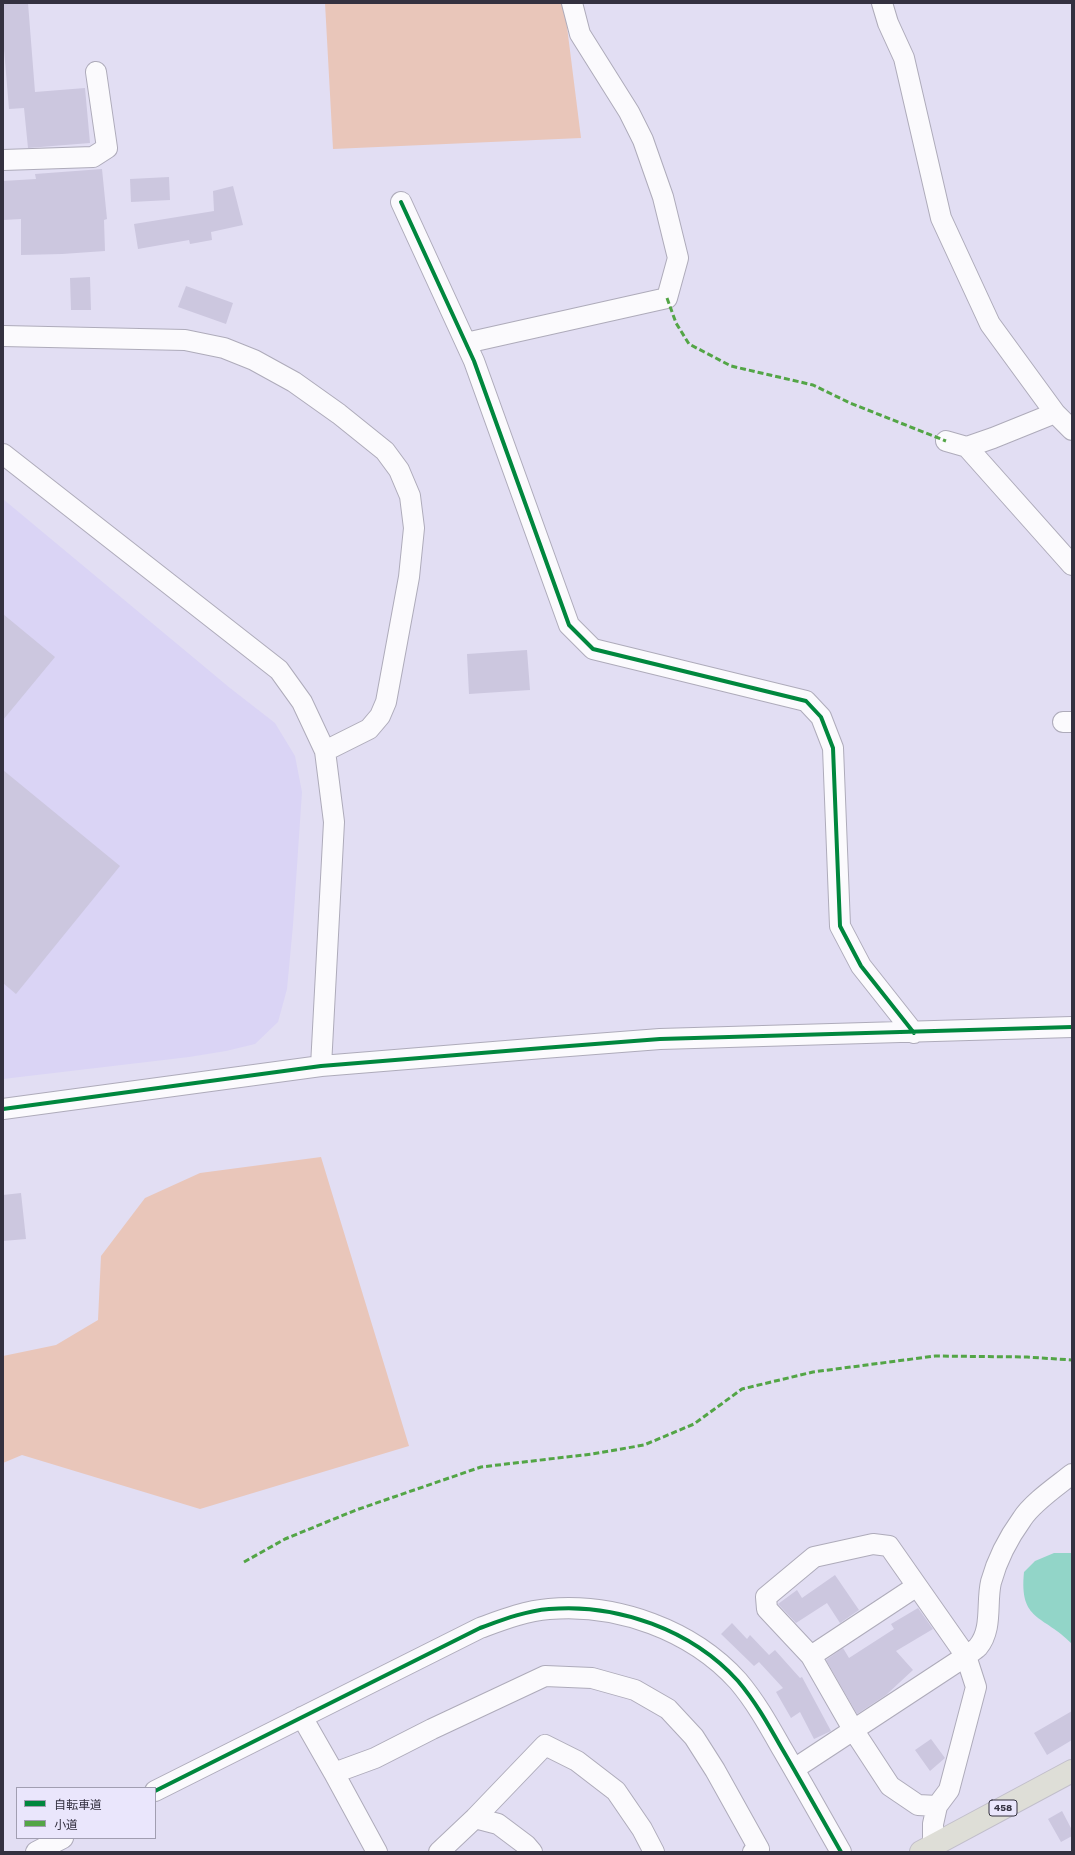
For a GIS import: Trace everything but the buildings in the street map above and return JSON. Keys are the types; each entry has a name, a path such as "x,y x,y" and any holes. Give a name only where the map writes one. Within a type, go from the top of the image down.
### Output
{"highway":[{"name":"458","path":"927,1849 1072,1771"}],"street":[{"path":"466,344 667,298 678,258 663,197 643,140 629,112 580,34 572,3"},
{"path":"882,3 888,23 904,58 941,218 990,324 1054,413 1072,430"},
{"path":"3,160 93,157 107,148 96,72"},
{"path":"401,202 474,361 569,625 593,648 806,701 821,717 833,748 840,926 861,966 914,1033"},
{"path":"3,336 185,340 224,348 254,360 294,382 339,414 385,451 399,470 410,496 414,528 409,577 386,702 380,716 369,729 325,751"},
{"path":"968,447 1054,413"},
{"path":"946,441 968,447 1072,565"},
{"path":"3,454 279,670 302,702 325,751 334,822 321,1066"},
{"path":"3,1109 321,1066 660,1039 914,1033 1072,1027"},
{"path":"794,1769 854,1731 966,1656 978,1646 986,1630 988,1599 992,1581 1004,1551 1022,1518 1072,1474"},
{"path":"927,1849 937,1806 949,1790 976,1687 966,1656 889,1546 874,1544 814,1557 766,1597 767,1609 811,1656 854,1731 890,1786 918,1805 937,1806"},
{"path":"811,1656 917,1586"},
{"path":"156,1790 480,1628 514,1616 541,1610 581,1608 617,1613 653,1624 691,1643 715,1659 738,1681 757,1706 840,1852"},
{"path":"334,1773 375,1758 432,1729 545,1676 592,1678 634,1690 668,1709 694,1737 716,1770 757,1851"},
{"path":"302,1717 377,1852"},
{"path":"439,1852 475,1818 545,1746 577,1761 616,1791 642,1829 654,1852"},
{"path":"475,1818 498,1824 526,1845 532,1852"},
{"path":"36,1852 61,1839"}],"shaded area":[{"path":"325,3 564,3 581,138 333,149"},
{"path":"3,499 230,688 275,723 295,756 302,792 287,989 278,1022 255,1044 226,1051 189,1057 3,1079"},
{"path":"321,1157 409,1446 200,1509 22,1455 3,1463 3,1356 56,1345 98,1320 101,1256 145,1198 200,1173"},
{"path":"1054,1553 1072,1553 1072,1644 1061,1634 1035,1616 1029,1609 1025,1600 1023,1588 1024,1572 1035,1561"}],"marked path":[{"path":"667,298 676,323 689,344 731,366 813,385 850,403 946,441"},
{"path":"244,1562 285,1539 356,1510 481,1467 592,1454 644,1445 694,1424 742,1389 813,1372 935,1356 1027,1357 1072,1360"}],"cycle path":[{"path":"401,202 474,361 569,625 593,649 806,701 821,717 833,748 840,926 861,966 914,1033"},
{"path":"3,1109 321,1066 660,1039 1072,1027"},
{"path":"156,1790 480,1628 514,1616 540,1610 575,1608 627,1616 652,1624 676,1634 699,1647 719,1663 738,1681 766,1721 841,1852"}]}
